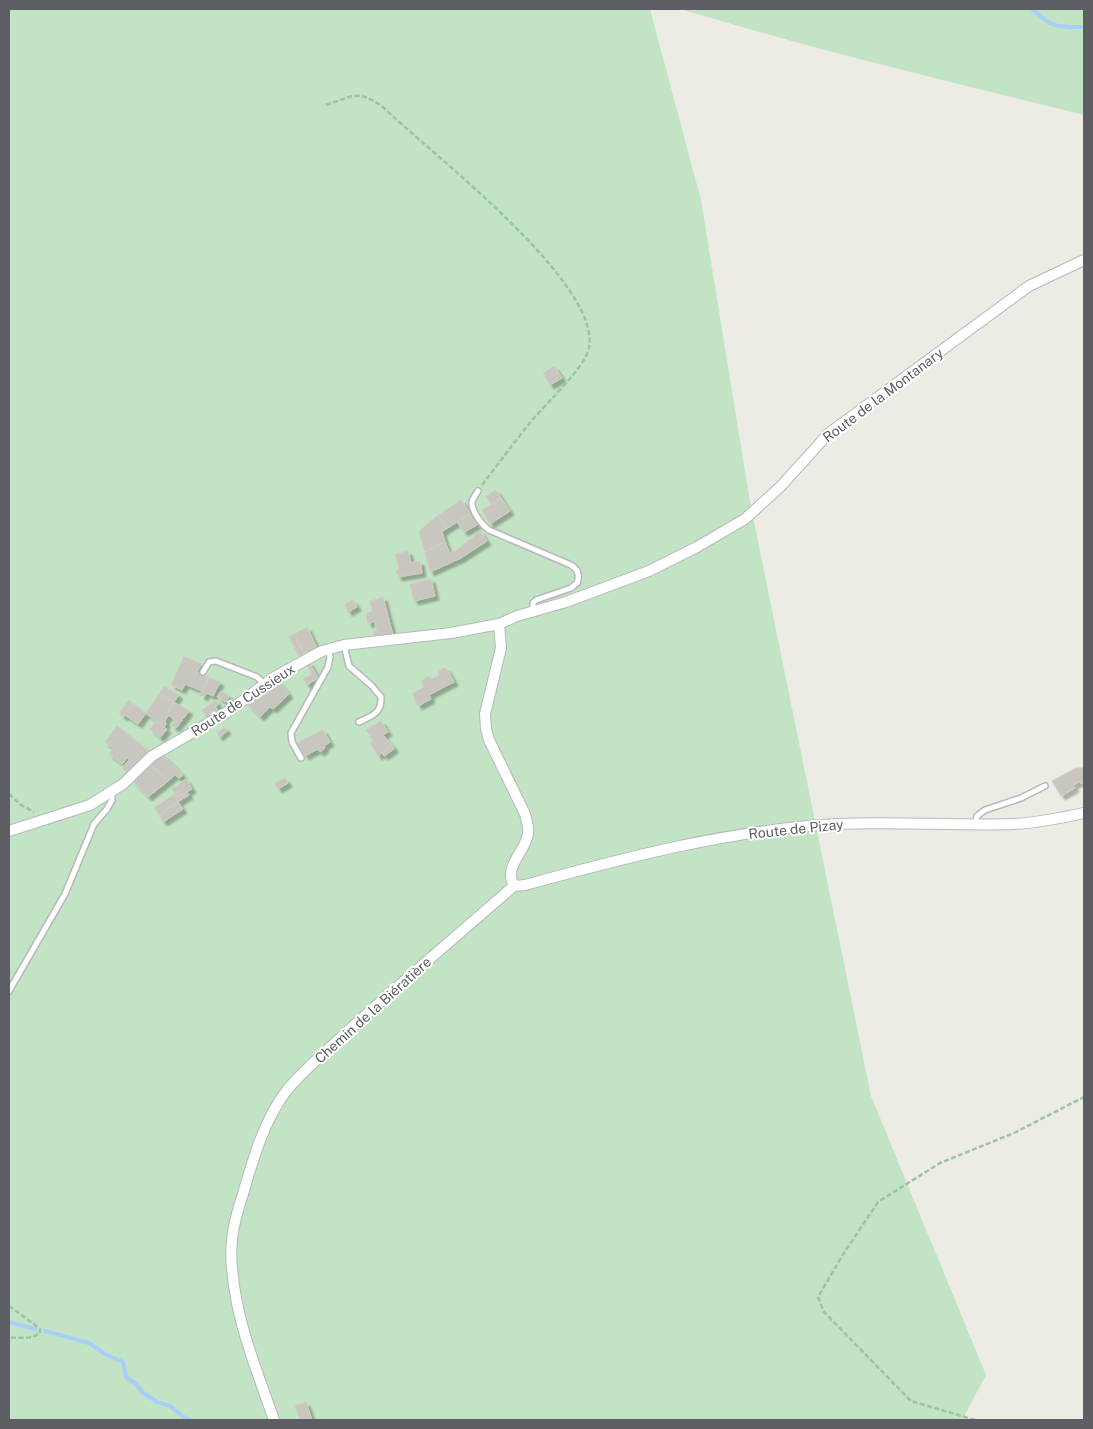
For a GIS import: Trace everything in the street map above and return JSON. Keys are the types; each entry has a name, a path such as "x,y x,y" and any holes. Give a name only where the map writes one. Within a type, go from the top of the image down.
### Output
{"street":[{"name":"Route de la Montanary","path":"499,624 517,616 566,602 650,571 697,547 745,519 781,486 829,433 1029,286 1084,260"},
{"name":"Route de Cussieux","path":"9,832 41,820 85,808 123,784 152,756 226,713 292,667 328,650 344,645 451,633 499,624"},
{"path":"499,624 501,648 485,714 489,740 525,814 528,825 528,835 511,872 511,880 514,886"},
{"name":"Route de Pizay","path":"514,886 525,885 675,847 770,830 836,824 1015,824 1084,813"},
{"name":"Chemin de la Biératière","path":"274,1420 240,1318 232,1267 232,1242 235,1219 266,1127 287,1090 302,1074 365,1016 514,886"}],"lane":[{"path":"478,490 472,503 473,508 484,526 489,530 576,568 578,573 577,583 572,588 536,600 533,603 533,612"},
{"path":"344,645 349,666 372,686 381,697 377,713 359,722"},
{"path":"301,758 292,742 291,733 328,666 330,657 328,650"},
{"path":"203,672 210,662 216,661 257,677 264,685"},
{"path":"975,824 977,816 985,810 1021,798 1045,786"},
{"path":"9,992 65,894 94,824 112,800 112,792"}],"path":[{"path":"326,105 364,95 383,107 530,241 568,286 581,310 587,327 589,348 582,362 532,421 478,490"},
{"path":"9,794 22,805 36,812 41,820"},
{"path":"975,1420 911,1401 824,1312 818,1297 842,1256 878,1202 940,1163 1014,1133 1084,1098"},
{"path":"9,1306 40,1329 40,1333 37,1336 9,1338"}],"green space":[{"path":"9,9 650,9 701,200 750,502 871,1096 986,1375 962,1420 9,1420"},
{"path":"680,9 1084,9 1084,115 932,78"}],"building":[{"path":"554,366 562,378 550,385 543,373"},
{"path":"496,490 501,498 491,504 486,496"},
{"path":"501,498 510,511 490,524 482,510"},
{"path":"461,500 470,514 446,529 438,515"},
{"path":"470,514 477,525 464,532 457,522"},
{"path":"438,515 446,529 442,532 445,542 425,552 419,531"},
{"path":"480,531 487,541 461,558 457,550"},
{"path":"445,542 450,553 457,550 461,558 430,572 425,552"},
{"path":"408,551 411,563 420,561 422,573 398,577 396,571 399,568 395,554"},
{"path":"431,579 435,596 414,601 410,584"},
{"path":"383,597 393,635 374,637 373,632 377,631 374,621 368,624 366,614 372,611 370,601"},
{"path":"353,600 357,607 348,612 345,604"},
{"path":"307,627 317,648 304,654 294,634"},
{"path":"294,634 304,654 299,657 289,637"},
{"path":"184,656 201,664 197,672 209,677 202,691 185,684 182,690 171,685"},
{"path":"309,662 318,678 307,685 303,679 312,674 306,663"},
{"path":"444,668 447,669 452,678 442,683 444,687 429,695 431,699 418,706 412,694 424,687 421,681 429,676 431,679 438,676 439,671"},
{"path":"209,677 220,682 213,696 206,693 204,697 200,695"},
{"path":"452,678 454,682 444,687 442,683"},
{"path":"277,680 289,694 273,709 270,707 260,717 248,705"},
{"path":"164,686 179,695 174,702 159,694"},
{"path":"221,691 229,696 226,702 217,697"},
{"path":"159,694 174,702 167,714 164,727 146,713"},
{"path":"129,700 133,704 124,717 119,713"},
{"path":"216,700 218,704 215,706 219,712 209,720 202,710"},
{"path":"174,702 189,711 176,728 171,725 175,720 167,714"},
{"path":"133,704 146,713 138,724 125,715"},
{"path":"157,721 167,729 160,738 150,729"},
{"path":"381,721 388,732 383,735 392,745 378,756 370,743 373,741 366,730"},
{"path":"117,726 148,751 128,773 122,768 129,760 127,758 122,764 109,754 113,748 105,742"},
{"path":"224,727 227,730 219,737 217,733"},
{"path":"323,730 330,742 320,752 318,749 305,756 297,743"},
{"path":"392,745 394,749 384,756 382,753"},
{"path":"163,755 183,775 179,778 175,775 168,781 149,763"},
{"path":"149,763 168,781 148,797 132,780"},
{"path":"1076,768 1084,768 1084,783 1079,782 1073,785 1075,788 1061,796 1052,781"},
{"path":"285,778 288,783 278,789 275,783"},
{"path":"186,779 192,789 177,797 172,789"},
{"path":"187,792 189,795 178,802 173,795 175,794 177,797"},
{"path":"173,795 178,802 159,815 154,808"},
{"path":"178,802 183,809 163,822 159,815"},
{"path":"306,1402 312,1420 300,1420 295,1406"}],"waterway":[{"path":"1032,9 1045,20 1055,25 1084,27"},
{"path":"9,1322 35,1329"},
{"path":"45,1331 89,1343 105,1354 123,1362 126,1377 135,1383 142,1392 157,1402 170,1406 190,1420"}]}
